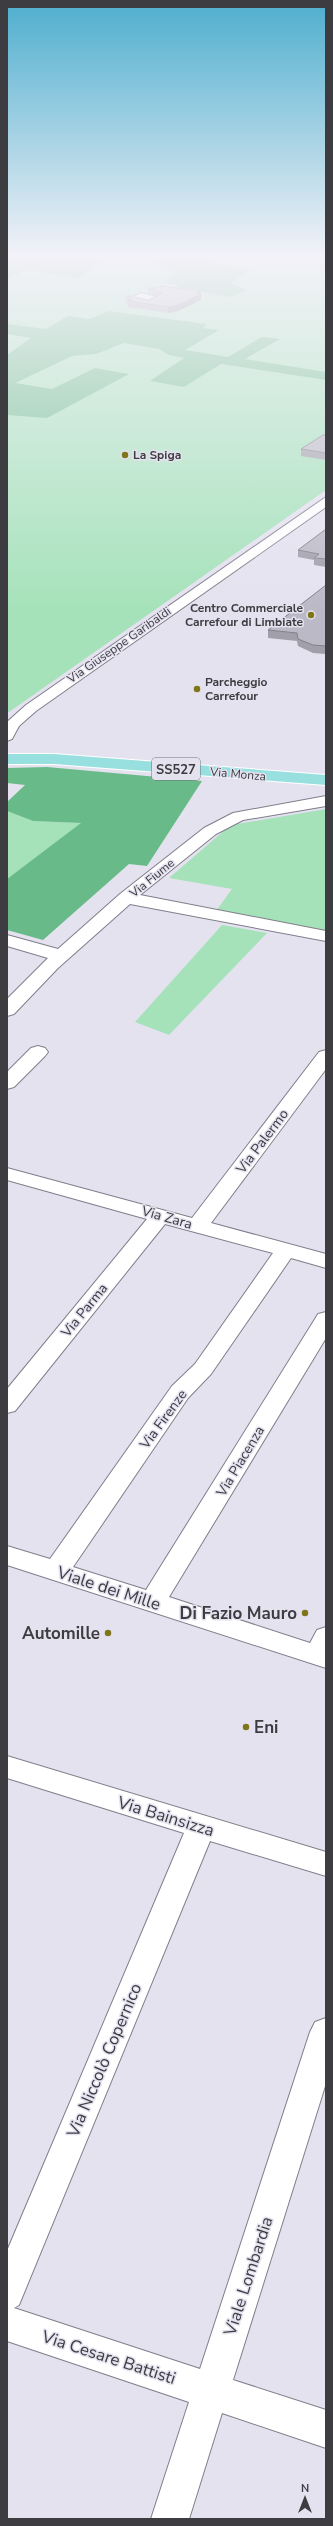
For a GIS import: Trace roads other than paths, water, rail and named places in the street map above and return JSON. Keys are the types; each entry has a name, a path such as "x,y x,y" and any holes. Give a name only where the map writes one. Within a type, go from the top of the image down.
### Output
{"main road":[{"name":"Via Monza","path":"7,746 54,759"},
{"name":"Via Monza","path":"7,759 54,759 326,780"}],"street":[{"name":"Via Giuseppe Garibaldi","path":"7,736 16,714 326,501"},
{"name":"Via Fiume","path":"7,1010 61,956 126,898 210,830 239,816 326,801"},
{"path":"126,898 326,936"},
{"path":"7,940 61,956"},
{"path":"7,1083 38,1052"},
{"name":"Via Palermo","path":"198,1225 326,1056"},
{"name":"Via Zara","path":"7,1174 326,1261"},
{"name":"Via Parma","path":"7,1405 161,1215"},
{"name":"Via Firenze","path":"56,1571 180,1392 203,1369 286,1250"},
{"name":"Via Piacenza","path":"152,1601 170,1576 326,1318"},
{"name":"Viale dei Mille","path":"7,1555 152,1601 323,1650"},
{"name":"Via Bainsizza","path":"7,1767 326,1864"},
{"name":"Via Niccolò Copernico","path":"7,2293 201,1827"},
{"name":"Viale Lombardia","path":"170,2519 326,2032"},
{"name":"Via Cesare Battisti","path":"7,2323 326,2429"}],"place":[{"name":"La Spiga","path":"125,455"},
{"name":"Centro Commerciale Carrefour di Limbiate","path":"311,615"},
{"name":"Parcheggio Carrefour","path":"197,689"},
{"name":"Di Fazio Mauro","path":"305,1613"},
{"name":"Automille","path":"108,1633"},
{"name":"Eni","path":"246,1727"}]}
